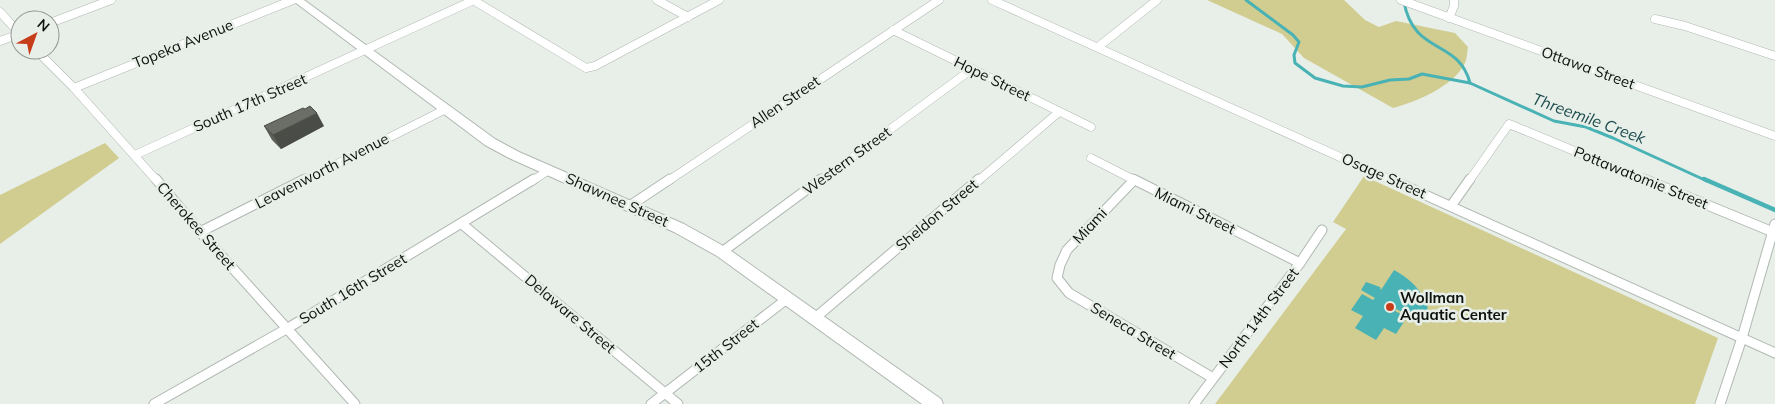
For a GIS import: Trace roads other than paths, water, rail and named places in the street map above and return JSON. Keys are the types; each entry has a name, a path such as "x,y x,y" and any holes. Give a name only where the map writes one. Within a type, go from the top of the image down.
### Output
{"street":[{"path":"60,19 111,0"},
{"name":"Topeka Avenue","path":"74,88 293,0"},
{"name":"Shawnee Street","path":"297,0 490,142 548,170 631,205 679,228 722,252 935,404"},
{"path":"474,0 579,66 586,68 596,66 719,0"},
{"name":"South 17th Street","path":"135,155 474,0"},
{"path":"657,0 688,17"},
{"name":"Allen Street","path":"631,205 939,0"},
{"name":"Osage Street","path":"992,0 1775,353"},
{"path":"1098,47 1157,0"},
{"name":"Ottawa Street","path":"1401,0 1775,136"},
{"path":"1450,18 1454,0"},
{"path":"0,12 10,23"},
{"path":"1655,19 1685,26 1775,56"},
{"name":"Hope Street","path":"893,30 1091,127"},
{"name":"Cherokee Street","path":"46,60 135,155 200,232 288,328 354,404"},
{"name":"Western Street","path":"722,252 972,69"},
{"name":"Leavenworth Avenue","path":"200,232 444,110"},
{"name":"Sheldon Street","path":"815,318 1060,112"},
{"name":"Pottawatomie Street","path":"1451,206 1509,124 1774,228"},
{"name":"Miami Street","path":"1091,158 1133,181 1300,263"},
{"name":"South 16th Street","path":"154,404 288,328 548,170"},
{"name":"Miami","path":"1057,278 1060,265 1068,250 1133,181"},
{"name":"Delaware Street","path":"462,224 678,404"},
{"path":"1720,404 1742,338 1774,228"},
{"name":"North 14th Street","path":"1194,404 1300,263 1322,230"},
{"name":"Seneca Street","path":"1057,278 1069,293 1213,378"},
{"name":"15th Street","path":"665,393 788,298"},
{"path":"651,404 665,393"}],"water":[{"name":"Wollman Aquatic Center","path":"1394,270 1416,286 1425,300 1413,300 1414,302 1427,303 1428,314 1425,323 1396,309 1395,311 1407,317 1396,334 1384,328 1376,340 1355,328 1363,316 1351,310 1362,294 1373,300 1375,298 1361,290 1366,282 1380,287 1381,290"}],"waterway":[{"path":"1246,0 1293,35 1299,42 1294,55 1295,63 1315,78 1343,86 1362,87 1390,80 1409,79 1422,74 1470,83"},
{"name":"Threemile Creek","path":"1404,2 1409,19 1417,31 1456,59 1464,69 1470,83"},
{"name":"Threemile Creek","path":"1470,83 1554,121 1586,127 1613,138 1707,181"},
{"name":"Threemile Creek","path":"1704,179 1775,210"}],"place":[{"name":"Wollman Aquatic Center","path":"1390,307"}]}
